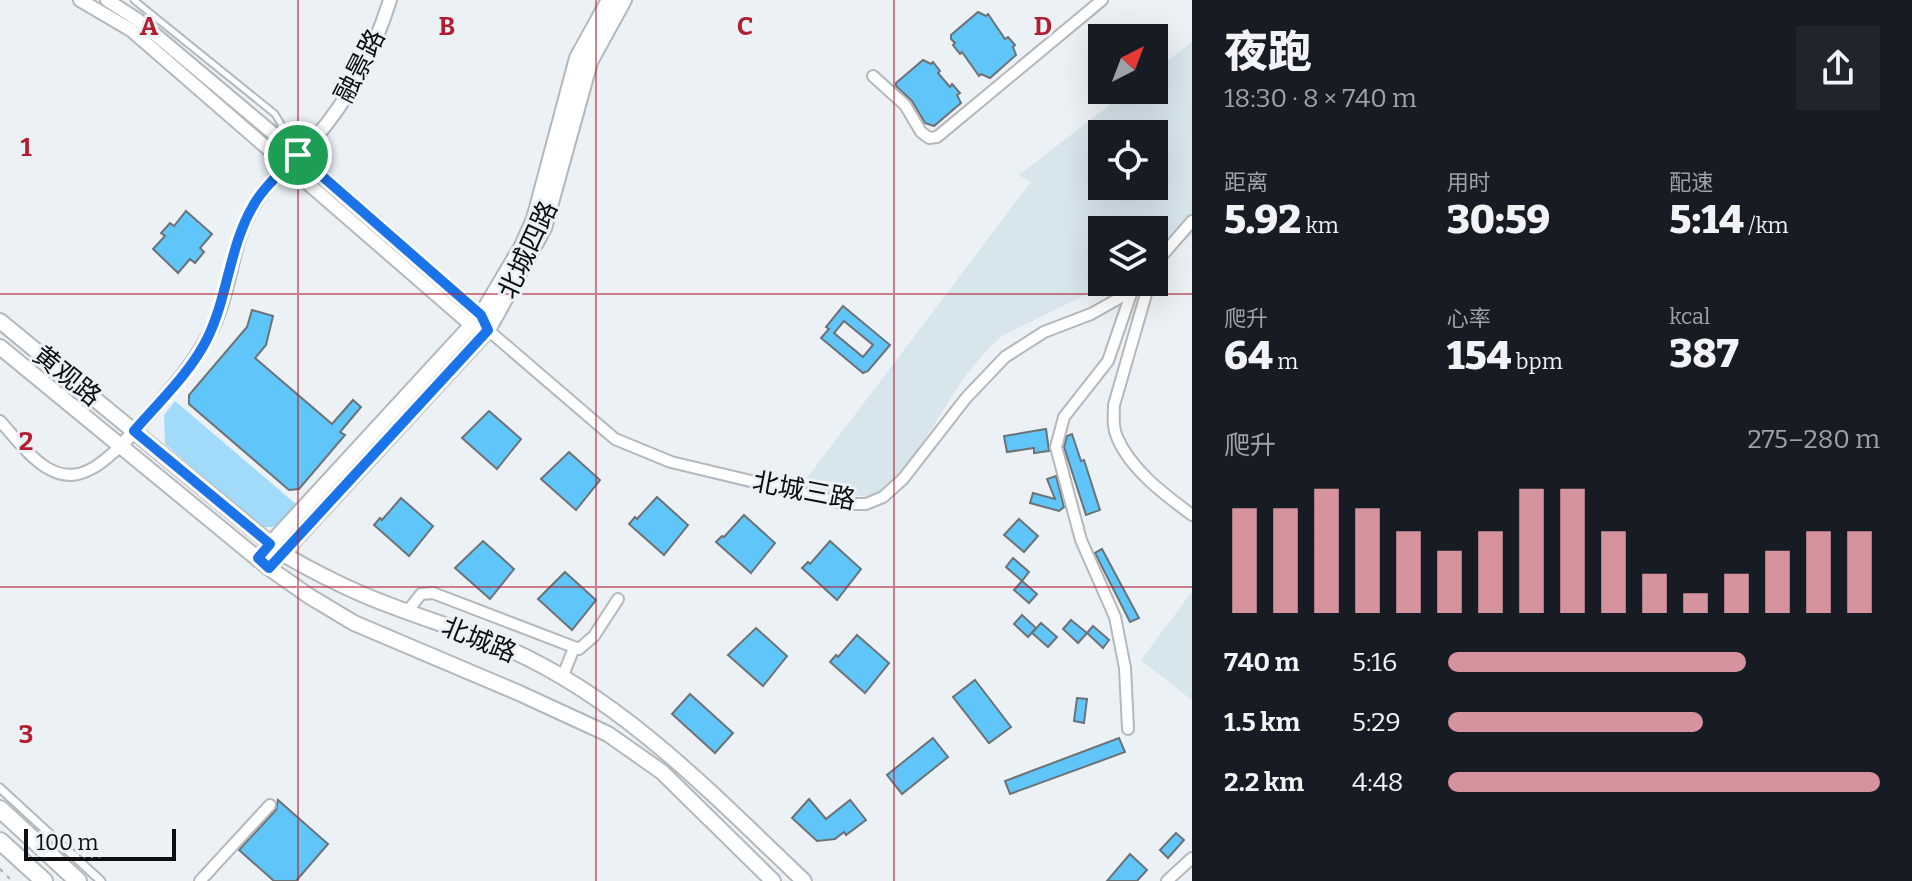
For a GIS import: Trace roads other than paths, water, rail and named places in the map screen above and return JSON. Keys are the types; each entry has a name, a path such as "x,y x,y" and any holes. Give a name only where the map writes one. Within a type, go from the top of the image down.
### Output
{"main road":[{"name":"北城四路","path":"263,563 270,544 476,320 522,246 534,219 577,58 609,0"},
{"name":"北城四路","path":"263,563 283,554 488,330 544,228 590,62 624,0"},
{"name":"黄观路","path":"0,321 134,431"},
{"name":"黄观路","path":"0,347 121,446"},
{"name":"北城路","path":"134,431 283,554 321,576 512,651 562,678 644,733 804,881"},
{"name":"北城路","path":"121,446 263,563 354,623 608,734 662,772 773,881"},
{"path":"0,809 78,881"},
{"path":"0,841 44,881"}],"street":[{"name":"北城三路","path":"80,0 131,30 293,160 615,439 671,462 847,504 866,504 883,497 903,479 966,398 1005,357 1044,332 1091,314 1123,296"},
{"name":"北城三路","path":"107,0 138,20 281,140 293,160"},
{"name":"融景路","path":"121,446 188,368 205,343 217,317 239,236 249,214 259,196 336,113 358,80 381,29 390,0"},
{"path":"873,76 905,105 921,132 929,138 937,137 1102,0"},
{"path":"1168,248 1192,221"},
{"path":"1168,250 1170,246"},
{"path":"1128,729 1125,668 1115,617 1081,540 1056,447 1064,417 1108,361 1130,296"},
{"path":"1145,296 1114,405 1113,422 1117,437 1139,470 1192,515"},
{"path":"0,421 53,474 71,477 91,469 121,446"},
{"path":"407,612 421,594 433,593 579,649 594,636 618,599"},
{"path":"562,678 574,648"},
{"path":"0,788 101,881"},
{"path":"201,881 270,805"},
{"path":"1167,881 1192,858"}],"lane":[{"path":"134,0 275,114 281,124 281,140"}]}
